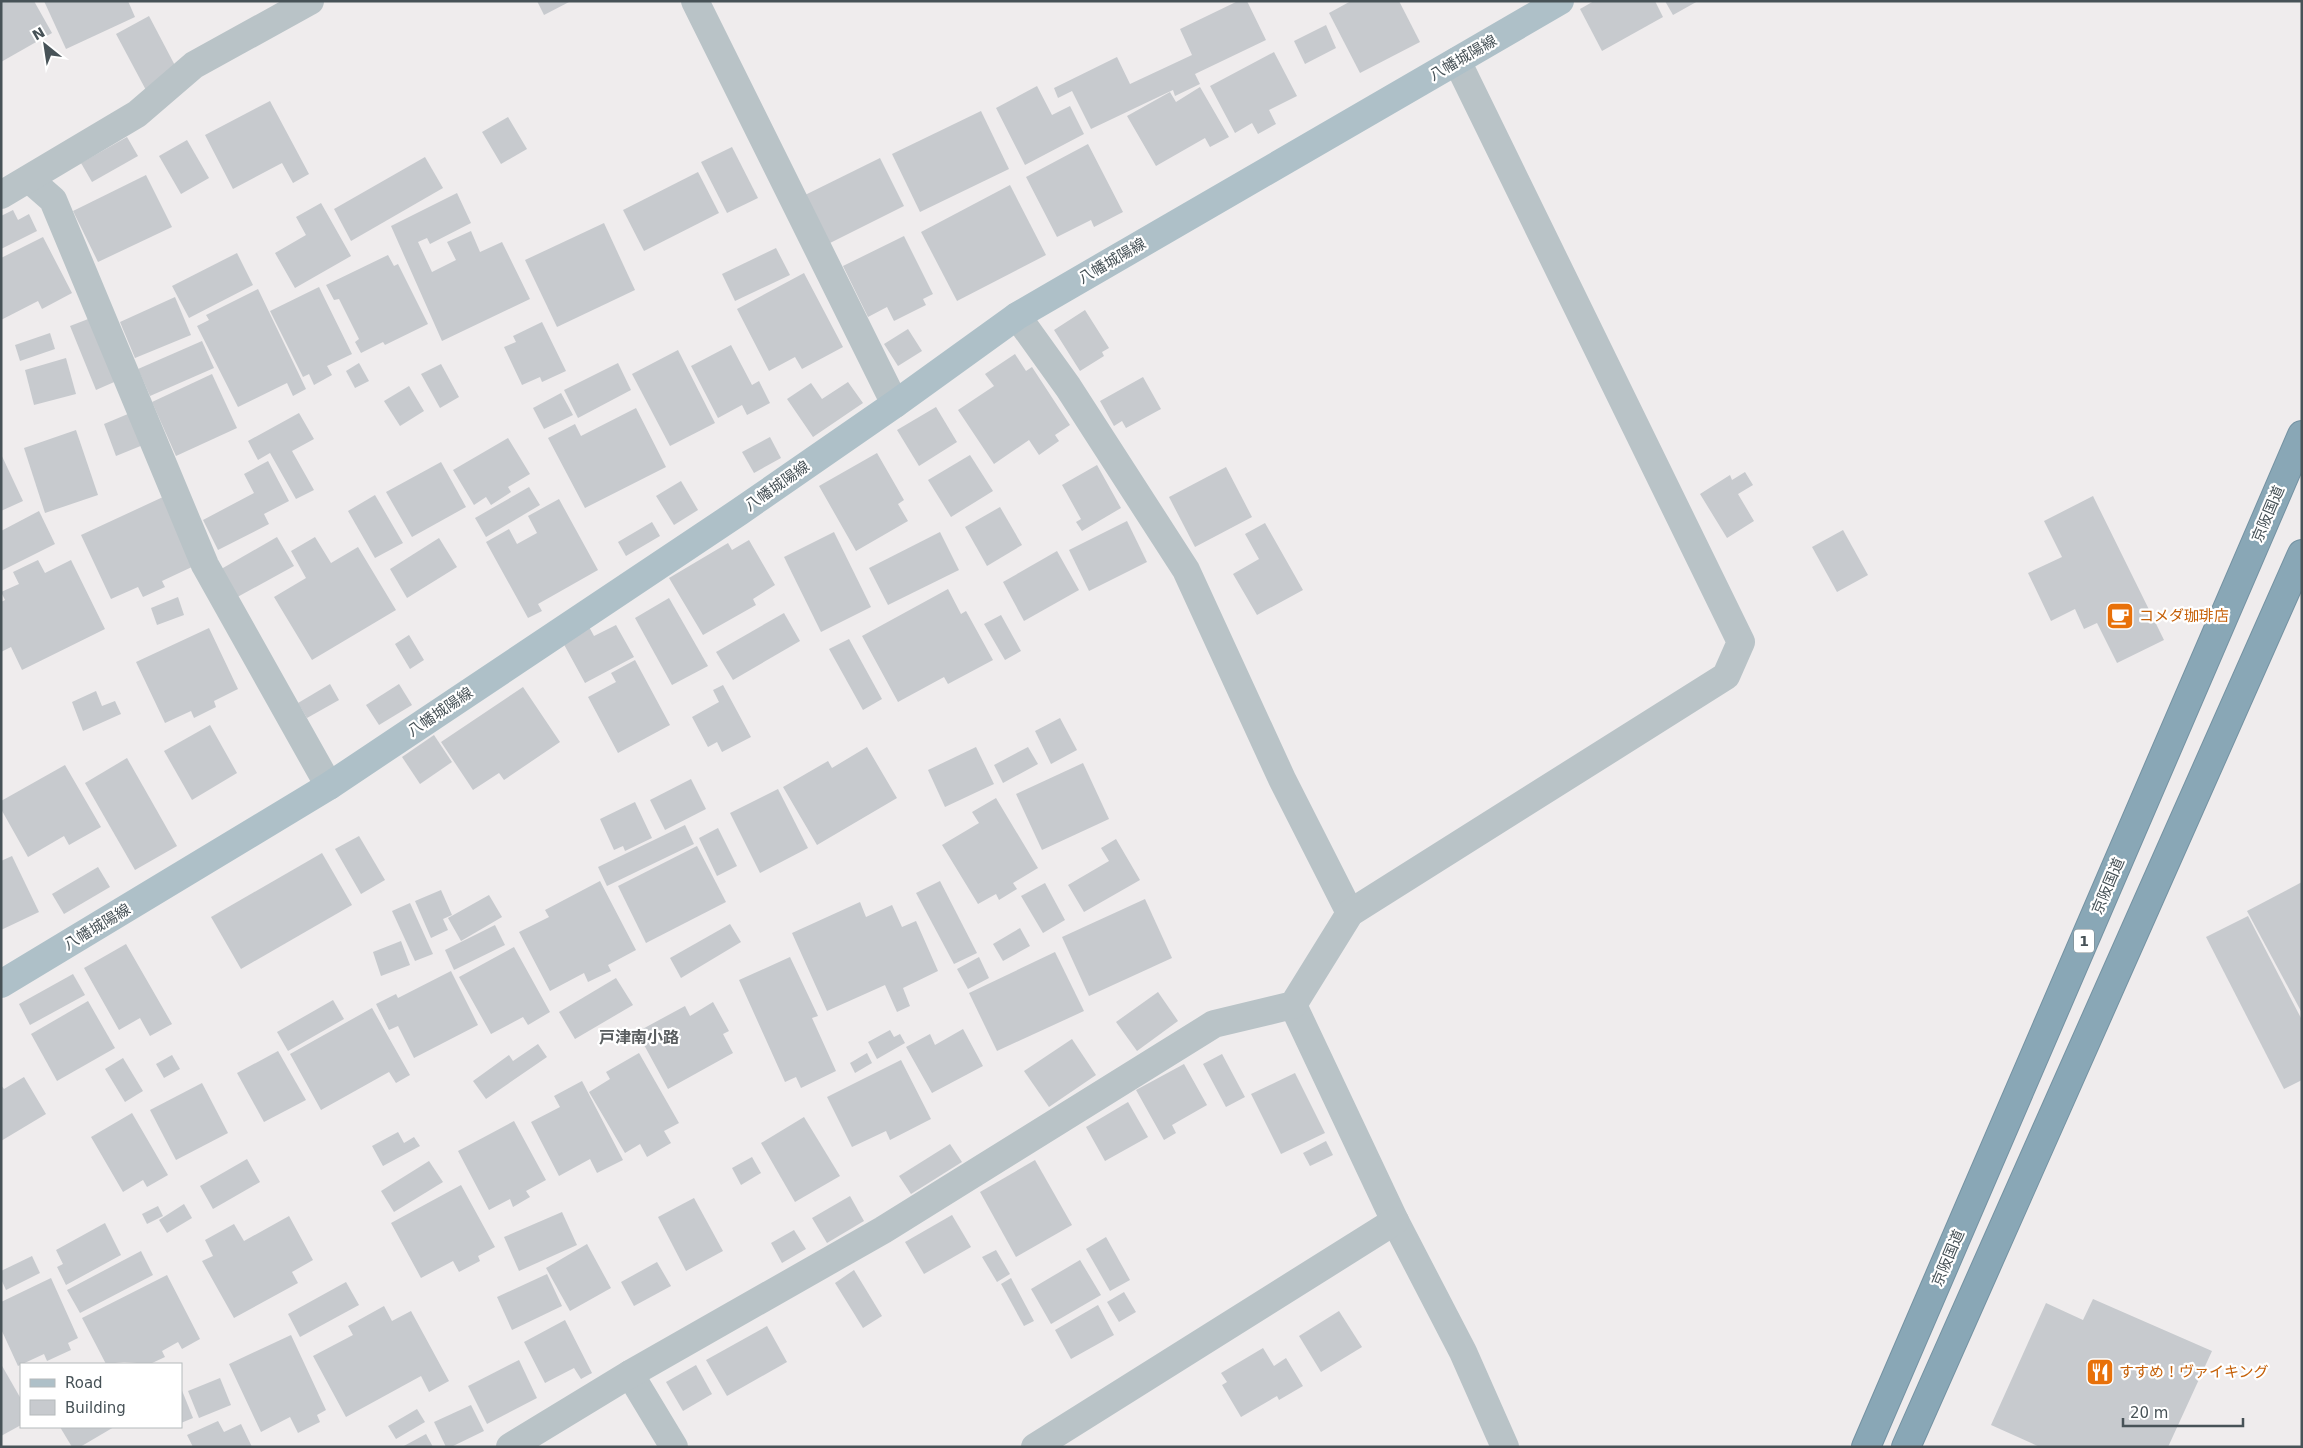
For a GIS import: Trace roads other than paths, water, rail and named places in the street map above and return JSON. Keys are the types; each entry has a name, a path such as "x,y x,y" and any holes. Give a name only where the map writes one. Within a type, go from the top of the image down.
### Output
{"highway":[{"name":"京阪国道","path":"1866,1447 2302,435"},
{"path":"1906,1447 2302,554"}],"main road":[{"name":"八幡城陽線","path":"1,984 329,786 739,512 895,404 1017,316 1560,1"}],"street":[{"path":"1,195 136,114 194,65 310,1"},
{"path":"695,1 895,404"},
{"path":"510,1447 630,1374 883,1230 1214,1024 1293,1005 1350,913 1726,676 1741,642 1457,61"},
{"path":"29,179 53,200 205,565 329,786"},
{"path":"1017,316 1073,395 1186,570 1282,779 1350,913"},
{"path":"1293,1005 1394,1221 1463,1352 1505,1447"},
{"path":"1035,1447 1394,1221"},
{"path":"630,1374 674,1447"}],"place":[{"name":"コメダ珈琲店","path":"2120,616"},
{"name":"すすめ！ヴァイキング","path":"2100,1372"}],"district":[{"name":"戸津南小路","path":"639,1037"}]}
